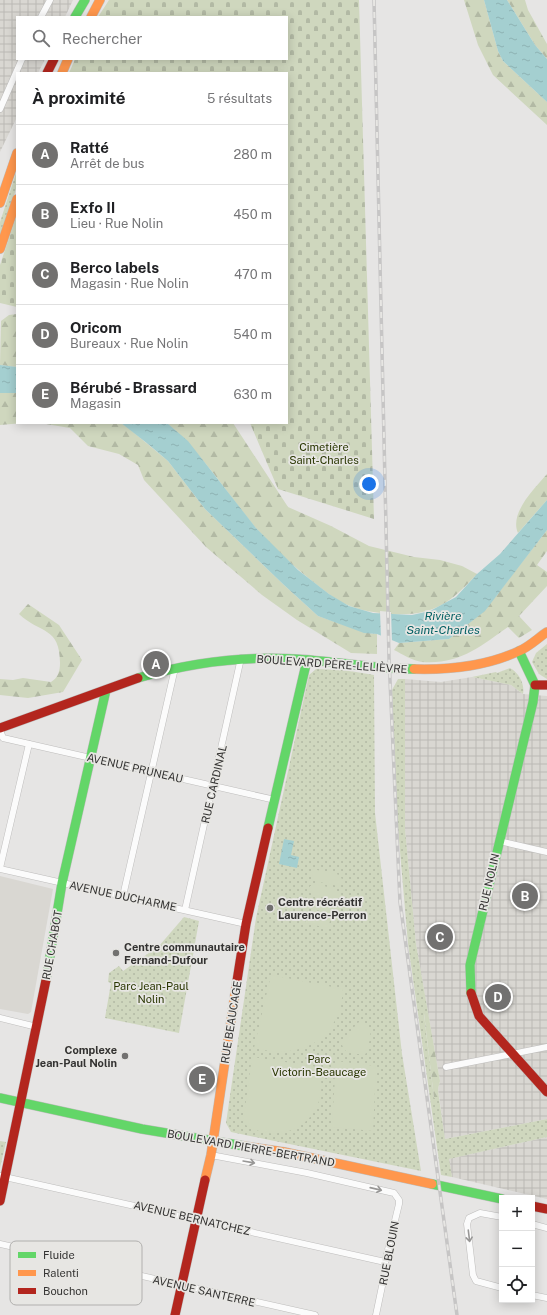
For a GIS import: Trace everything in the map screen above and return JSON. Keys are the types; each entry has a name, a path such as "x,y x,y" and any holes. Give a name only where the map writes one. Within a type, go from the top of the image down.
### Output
{"street":[{"path":"42,16 50,0"},
{"path":"76,16 84,0"},
{"path":"91,16 100,0"},
{"path":"16,72 22,60"},
{"path":"48,72 54,60"},
{"path":"62,72 68,60"},
{"path":"0,109 16,73"},
{"path":"0,203 16,156"},
{"path":"0,249 16,202"},
{"name":"BOULEVARD PÈRE-LELIÈVRE","path":"0,729 106,690 175,668 241,658 274,658 389,668 439,670 483,663 519,651 547,632"},
{"path":"519,651 535,686 547,685"},
{"name":"RUE CARDINAL","path":"185,910 214,786 241,658"},
{"name":"RUE BEAUCAGE","path":"174,1315 182,1286 211,1155 246,924 307,660"},
{"path":"123,896 175,668"},
{"name":"RUE NOLIN","path":"535,686 533,702 470,965 469,986 474,1006 479,1016 547,1092"},
{"name":"RUE CHABOT","path":"0,1201 3,1176 37,1027 62,883 106,690"},
{"name":"AVENUE PRUNEAU","path":"0,729 3,738 275,800"},
{"path":"0,868 29,744"},
{"path":"499,841 547,852"},
{"name":"AVENUE DUCHARME","path":"0,868 246,924"},
{"path":"0,1018 37,1027"},
{"path":"446,1067 547,1047"},
{"name":"BOULEVARD PIERRE-BERTRAND","path":"0,1098 142,1129 284,1152 499,1198"},
{"name":"BOULEVARD PIERRE-BERTRAND","path":"211,1155 307,1173 394,1193"},
{"name":"AVENUE BERNATCHEZ","path":"3,1176 385,1262"},
{"name":"RUE BLOUIN","path":"376,1315 386,1267 385,1262 399,1204 399,1200 394,1193"},
{"path":"535,1207 547,1209"},
{"path":"499,1216 480,1212 469,1218 467,1224 473,1275 476,1281 499,1287"},
{"path":"535,1225 547,1228"},
{"name":"AVENUE SANTERRE","path":"0,1244 10,1246"},
{"name":"AVENUE SANTERRE","path":"142,1277 315,1315"},
{"path":"535,1296 547,1298"}],"shaded area":[{"path":"0,0 73,0 65,16 16,16 16,60 44,60 38,72 16,72 16,119 0,152"},
{"path":"472,677 511,685 523,694 547,696 547,1119 445,1139 438,1089 440,1081 416,944 405,829 405,679 441,682"},
{"path":"0,876 53,889 31,1012 28,1014 0,1009"},
{"path":"547,1137 547,1199 452,1177 448,1159"}],"green space":[{"name":"Cimetière Saint-Charles","path":"109,0 359,0 374,519 278,489 250,424 288,424 288,72 69,72 75,60 288,60 288,16 99,16"},
{"path":"464,0 484,0 498,51 503,61 547,102 547,125 493,75 478,45"},
{"path":"507,0 525,0 528,10 547,44 547,59 535,45"},
{"path":"16,173 16,189 0,237 0,222"},
{"path":"16,217 16,307 0,303 0,265"},
{"path":"16,314 16,367 0,365 1,321 9,315"},
{"path":"0,393 16,393 16,424 0,425"},
{"path":"46,424 122,424 127,427 168,461 205,509 318,616 367,633 377,634 377,654 351,653 297,620 262,595 206,547 144,480 138,465 119,454 88,446 70,428"},
{"path":"168,424 234,424 288,507 331,526 369,546 414,557 440,560 462,566 477,574 449,600 440,606 419,613 391,614 370,612 345,604 312,581 268,541 255,527 203,460"},
{"path":"547,474 547,500 518,533 516,525 520,509 530,494"},
{"path":"547,530 547,551 537,565 547,572 547,586 519,616 532,630 519,638 508,627 469,653 435,662 422,662 394,650 399,643 449,639 485,610"},
{"path":"28,604 59,625 82,660 63,692 28,698 0,695 0,679 13,680 23,678 51,682 57,676 59,671 59,651 57,643 53,637 19,614"},
{"path":"547,644 547,679 539,674 532,662 536,653"},
{"path":"510,668 521,679 523,694 511,685 472,677 497,673"},
{"name":"Parc Victorin-Beaucage","path":"316,669 344,670 374,675 375,813 402,1054 421,1171 231,1132 226,1123 256,918 309,675"},
{"path":"398,679 405,679 405,829 416,944 428,1012 424,1014 434,1098 439,1098 445,1139 547,1119 547,1137 449,1159 452,1177 441,1175 408,944 398,828 392,690"},
{"path":"317,870 340,875 340,878 343,879 342,884 339,884 338,886 315,881 315,878 312,878 313,872 317,872"},
{"path":"314,884 337,889 337,892 340,893 339,898 335,898 335,900 312,895 312,892 309,892 310,886 314,886"},
{"path":"311,898 334,903 332,914 309,908"},
{"path":"308,912 331,917 328,928 305,923"},
{"name":"Parc Jean-Paul Nolin","path":"184,917 199,921 179,1033 105,1018 111,983 108,982 109,973 119,966 123,971 159,946"},
{"path":"271,975 343,989 340,1007 334,1022 326,1034 315,1042 302,1048 287,1051 271,1051 254,1048"},
{"path":"428,1012 440,1081 438,1089 439,1098 434,1098 424,1013"},
{"path":"360,1022 369,1028 370,1031 369,1051 365,1054 355,1054 346,1051 342,1045 357,1023"},
{"path":"252,1057 318,1067 321,1085 319,1100 313,1114 302,1124 289,1131 274,1133 259,1131 243,1123"},
{"path":"336,1061 376,1066 373,1131 332,1127"},
{"path":"0,1141 6,1142 0,1168"}],"water":[{"path":"484,0 507,0 535,45 547,59 547,102 503,61 498,51"},
{"path":"0,365 16,367 16,393 0,393"},
{"name":"Rivière Saint-Charles","path":"122,424 168,424 188,441 256,528 298,570 329,594 349,606 373,613 412,615 430,611 456,597 477,574 500,554 547,500 547,530 485,611 449,639 399,643 377,634 364,633 318,616 205,509 168,461"},
{"path":"284,839 294,841 291,855 299,857 297,868 279,864"}],"pier":[{"path":"380,611 391,612 392,642 381,638"}],"railway":[{"path":"374,0 389,658 400,902 457,1315"}],"traffic: fast":[{"path":"76,16 85,0"},
{"path":"471,993 470,965 533,702 535,685 519,651"},
{"path":"138,678 177,668 216,662 275,658 325,661 384,668 414,669"},
{"path":"268,828 307,660"},
{"path":"46,980 62,883 106,690"},
{"path":"0,1098 142,1129 244,1146"},
{"path":"432,1184 499,1198"}],"traffic: slow":[{"path":"92,16 100,0"},
{"path":"62,72 68,60"},
{"path":"0,203 16,156"},
{"path":"0,249 16,202"},
{"path":"414,669 441,669 481,664 507,656 523,649 547,632"},
{"path":"205,1180 211,1155 236,987"},
{"path":"244,1146 284,1152 432,1184"}],"traffic: jam":[{"path":"48,72 54,60"},
{"path":"0,728 138,678"},
{"path":"535,685 547,685"},
{"path":"236,987 246,924 268,828"},
{"path":"0,1201 46,980"},
{"path":"471,993 479,1016 547,1092"},
{"path":"175,1315 205,1180"},
{"path":"535,1207 547,1209"}],"place":[{"name":"Ratté","path":"156,664"},
{"name":"Exfo II","path":"525,896"},
{"name":"Centre récréatif Laurence-Perron","path":"270,908"},
{"name":"Berco labels","path":"440,937"},
{"name":"Centre communautaire Fernand-Dufour","path":"116,953"},
{"name":"Oricom","path":"498,997"},
{"name":"Complexe Jean-Paul Nolin","path":"125,1056"},
{"name":"Bérubé - Brassard","path":"202,1079"}]}
